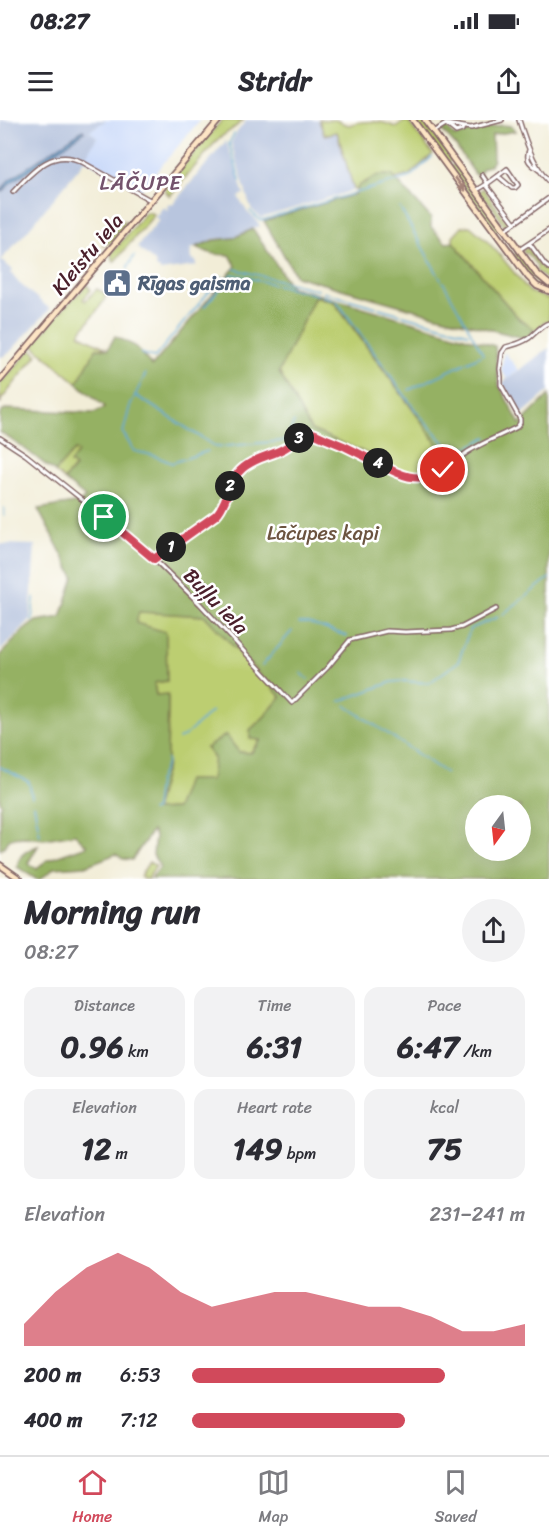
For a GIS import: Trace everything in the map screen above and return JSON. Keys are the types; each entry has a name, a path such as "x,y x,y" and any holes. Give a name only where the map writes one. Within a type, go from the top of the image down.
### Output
{"main road":[{"name":"Kleistu iela","path":"0,380 219,120"},
{"path":"413,120 510,254 531,280 549,291"},
{"path":"425,120 538,276 549,284"},
{"path":"447,166 454,161"},
{"path":"510,254 519,250"},
{"path":"0,865 20,879"}],"street":[{"path":"433,132 446,124 471,128 502,120"},
{"path":"519,120 539,171 549,182"},
{"path":"446,124 456,132 462,130 463,127"},
{"path":"13,192 33,170 41,165 58,158 69,158 82,162 151,200"},
{"path":"476,191 507,170 518,185 512,188 498,177"},
{"path":"482,175 514,223"},
{"path":"505,230 549,198"},
{"path":"519,250 549,230"},
{"path":"530,244 549,268"},
{"path":"154,559 221,510 235,475 251,461 287,447 305,434 314,433 338,443 364,455 391,472 409,477 434,476 469,451 520,423 501,385 502,353 506,347 517,345 549,323"},
{"name":"Buļļu iela","path":"0,438 35,462 154,559 200,604 292,703 327,668 350,640 387,631 451,630 462,627 496,609"}],"shaded area":[{"path":"0,120 106,120 89,131 97,137 79,168 1,260 13,270 11,273 20,284 50,309 9,353 0,358"},
{"path":"106,120 200,120 141,190 83,159 97,137 89,131"},
{"path":"247,120 319,120 324,135 337,132 354,190 261,218 251,209 231,143"},
{"path":"226,141 244,194 239,198 248,213 260,226 232,238 212,239 212,241 191,249 190,254 196,261 196,266 160,271 155,262 137,247 159,220 155,217 163,207 168,210 167,206 170,203 172,205"},
{"path":"549,348 549,391 520,416 502,383"},
{"path":"504,352 519,370 507,379 501,370"},
{"path":"0,544 35,545 30,620 0,651"}],"green space":[{"path":"222,120 243,120 218,139 170,196 165,191 165,187"},
{"path":"319,120 336,120 349,125 378,122 395,127 407,120 433,154 409,175 395,179 391,175 358,186 357,190 354,190 337,132 324,135"},
{"path":"415,120 423,120 451,159 449,163 447,163"},
{"path":"502,125 511,126 516,131 492,135 493,160 477,177 442,130 447,127 455,137"},
{"path":"453,165 501,228 496,232 451,169"},
{"path":"378,175 392,175 431,218 431,227 446,243 453,242 520,320 533,328 533,332 527,338 430,314 296,276 264,221 356,194 358,186"},
{"path":"483,188 508,223 507,225 504,226 490,203 479,192"},
{"path":"146,212 154,215 114,262 111,254"},
{"path":"123,221 126,222 121,233 111,242 103,245"},
{"path":"470,226 499,254 530,292 549,299 549,322 545,322 533,332 533,328 520,320 453,242 453,236 461,227"},
{"name":"Lāčupes kapi","path":"253,229 291,287 495,346 499,385 520,424 549,395 549,879 151,879 160,867 153,855 155,836 152,831 132,860 123,859 116,854 85,866 54,868 41,879 36,879 17,867 27,851 38,846 28,863 37,869 47,860 87,846 75,834 44,839 11,838 0,849 0,807 2,804 0,802 0,655 36,621 61,617 74,577 38,509 80,502 85,497 64,480 75,467 70,463 78,452 75,450 55,472 0,432 0,414 5,409 94,413 104,408 77,383 97,348 108,349 115,336 135,346 152,366 236,266 230,255 213,254 196,247 214,240 233,238","holes":["315,296 334,302 422,422 450,463 431,474 420,476 402,473 368,454 311,430 279,372","139,612 205,616 281,697 250,730 250,739 261,740 251,753 239,752 226,735 206,748 214,758 211,780 187,780 176,809 155,810 167,765 168,694 156,695 154,683 167,681 166,632 136,623"]},
{"path":"527,247 541,267 549,272 549,282 536,271 537,266 527,253 524,254 523,250"},
{"path":"518,252 535,275 549,286 549,290 537,283 525,270 514,255"},
{"path":"87,285 91,290 83,299 85,301 97,289 106,294 104,301 79,334 106,348 97,348 77,383 34,344 61,311"},
{"path":"315,296 334,302 450,463 431,474 420,476 402,473 368,454 311,430 279,372"},
{"path":"31,349 37,355 0,404 0,384"},
{"path":"75,449 78,452 75,466 64,480 55,472"},
{"path":"139,611 205,616 281,697 250,730 261,739 250,753 206,748 214,758 211,780 176,809 155,810 167,765 168,695 156,695 154,682 167,681 135,623"},
{"path":"149,862 156,866 148,879 144,879 140,876"}],"water":[{"path":"83,130 84,132 10,183 3,192 1,191 9,180"}],"waterway":[{"path":"234,134 229,143 240,181"},
{"path":"250,211 263,220 410,177 432,157"},
{"path":"400,208 441,280"},
{"path":"128,269 134,256"},
{"path":"234,269 318,290"},
{"path":"204,307 233,274 318,295"},
{"path":"141,353 155,357 222,276"},
{"path":"443,282 482,355"},
{"path":"323,292 376,307"},
{"path":"322,296 336,300 416,411 448,447 463,448 487,437"},
{"path":"379,308 400,314"},
{"path":"403,315 468,333"},
{"path":"409,390 480,356"},
{"path":"146,373 130,406 123,433 134,451 172,463 208,451"},
{"path":"135,395 216,447 283,441 288,437 294,422"},
{"path":"4,508 4,515"},
{"path":"502,615 549,578"},
{"path":"32,621 34,598"},
{"path":"340,701 392,682 429,683 458,662 470,629 498,617"},
{"path":"299,623 308,623 347,636"},
{"path":"262,666 292,631"},
{"path":"301,673 308,679"},
{"path":"345,705 446,773"},
{"path":"179,739 212,711"},
{"path":"151,811 155,809 158,782 167,759"},
{"path":"0,767 29,782 32,797"},
{"path":"34,805 40,835"}],"place":[{"name":"Rīgas gaisma","path":"117,283"}],"district":[{"name":"LĀČUPE","path":"141,183"}],"route":[{"path":"104,517 154,559 221,510 235,475 251,461 282,450 305,434 314,433 364,455 391,472 409,477 434,476 443,470"}]}
